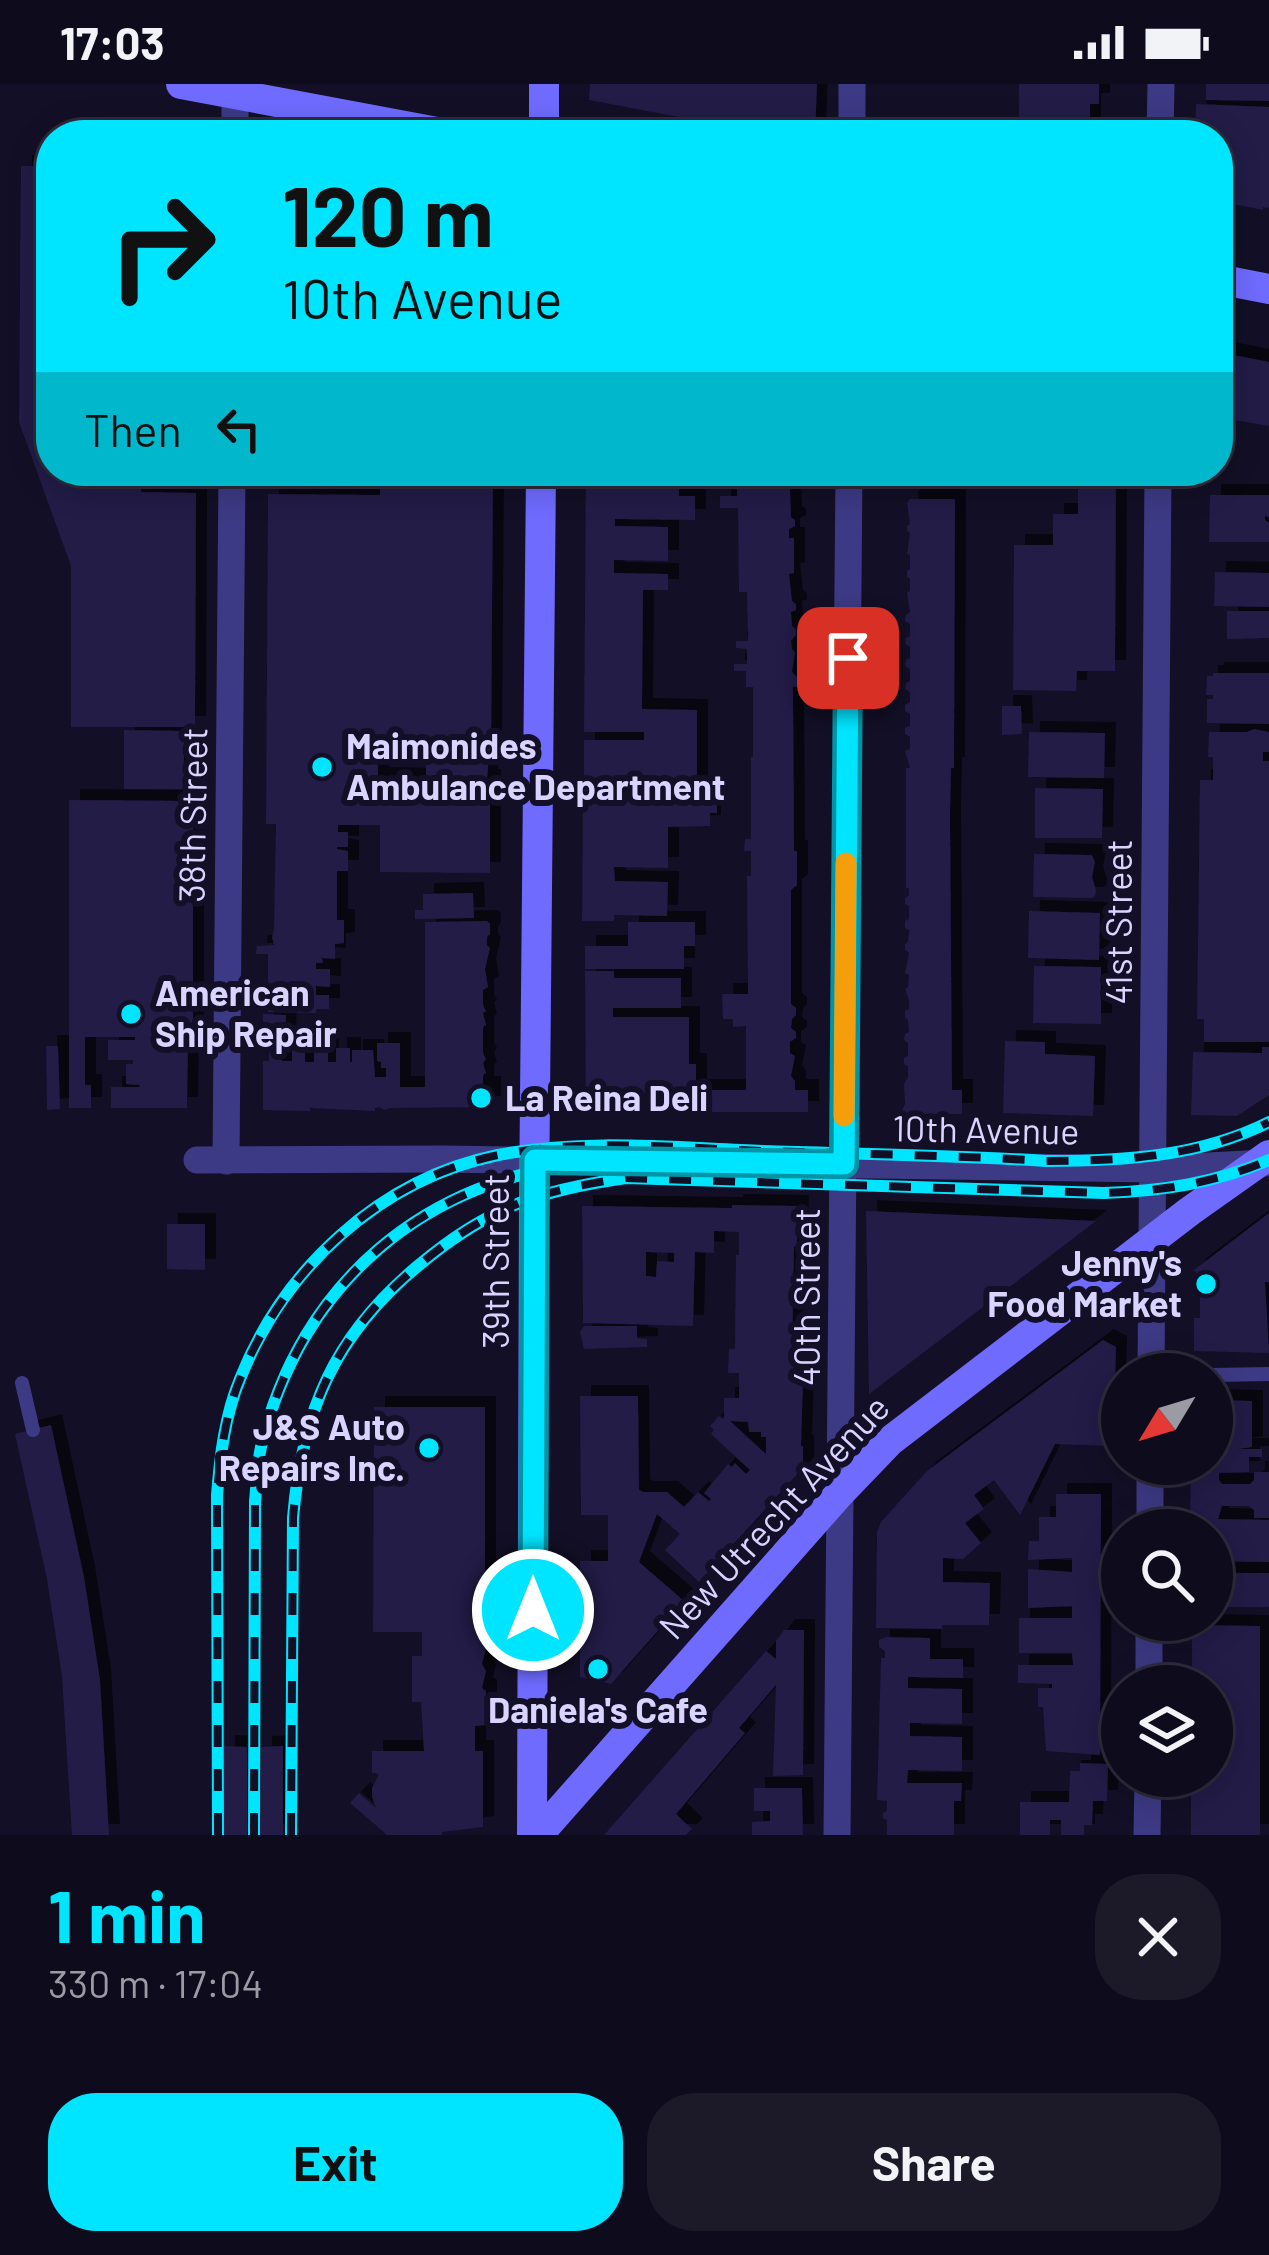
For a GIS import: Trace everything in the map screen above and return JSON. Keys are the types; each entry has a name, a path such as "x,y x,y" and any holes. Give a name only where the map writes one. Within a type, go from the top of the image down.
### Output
{"main road":[{"path":"181,84 235,89 382,120"},
{"path":"544,84 544,120"},
{"path":"1233,282 1269,289"},
{"name":"39th Street","path":"535,1835 541,486"},
{"name":"New Utrecht Avenue","path":"535,1835 890,1441 1266,1160"}],"street":[{"path":"852,84 852,120"},
{"path":"1160,120 1161,84"},
{"path":"235,89 235,120"},
{"name":"38th Street","path":"212,1161 232,486"},
{"name":"40th Street","path":"837,1835 849,486"},
{"name":"41st Street","path":"1151,1353 1158,486"},
{"name":"10th Avenue","path":"212,1161 535,1160 1154,1169 1266,1160"},
{"path":"1148,1797 1148,1835"}],"lane":[{"path":"1233,1375 1269,1374"},
{"path":"22,1383 33,1430"}],"building":[{"path":"590,84 817,84 816,120 695,120 589,100"},
{"path":"1019,84 1099,84 1099,104 1090,104 1090,120 1019,120"},
{"path":"1206,84 1269,84 1269,101 1206,100"},
{"path":"1196,104 1269,107 1269,208 1233,204 1233,120 1195,120"},
{"path":"21,166 36,166 36,469 19,422"},
{"path":"1233,355 1269,362 1269,426 1233,420"},
{"path":"42,486 141,486 141,492 196,493 195,727 71,727 71,566"},
{"path":"380,486 493,486 487,780 490,873 380,872 380,825 338,825 338,832 348,832 348,847 337,847 348,851 348,871 337,871 337,920 344,920 344,943 335,944 335,959 322,958 323,963 316,963 316,969 330,969 330,987 316,986 316,995 329,995 329,1009 316,1009 316,1013 268,1012 268,954 256,954 257,946 274,945 276,824 266,824 268,494 380,495","holes":["378,755 426,755 426,779 378,778"]},
{"path":"586,486 679,486 679,496 695,496 695,520 615,519 615,526 668,527 668,561 614,560 614,573 668,574 668,590 643,590 642,709 697,710 697,803 717,803 717,813 710,813 710,826 668,827 668,868 614,867 615,881 668,882 667,916 614,915 614,921 582,921 583,782 662,782 662,778 584,778 584,740 644,740 644,732 584,732"},
{"path":"790,486 795,520 789,529 789,538 794,538 794,573 789,574 796,604 791,612 796,629 791,641 795,652 792,672 797,677 797,687 793,687 797,885 791,890 791,1004 796,1015 791,1028 796,1038 790,1042 790,1053 795,1056 791,1076 795,1090 808,1090 808,1112 586,1112 585,971 614,971 614,978 681,978 681,1008 613,1008 613,1017 689,1017 689,1064 696,1064 696,1090 746,1090 746,1026 733,1027 733,1019 723,1019 722,994 748,994 751,851 744,851 745,839 751,839 753,757 753,687 746,687 746,671 734,671 734,664 747,664 747,649 736,648 736,641 748,641 747,592 739,592 738,508 720,508 720,496 737,496 737,487 729,487"},
{"path":"1078,486 1116,486 1115,671 1077,671 1076,691 1013,690 1014,545 1053,545 1053,514 1078,514"},
{"path":"1210,495 1269,495 1265,520 1269,542 1209,542"},
{"path":"910,499 955,499 952,1090 962,1090 962,1114 908,1117 902,1110 908,1077 904,1058 908,1043 904,1040 909,1032 905,944 909,930 905,921 909,906 905,898 909,895 906,768 910,768 905,751 910,749 910,737 905,728 910,726 910,714 905,705 910,692 905,689 910,669 905,666 910,647 905,644 910,624 905,621 910,612"},
{"path":"1215,572 1269,573 1269,607 1214,606"},
{"path":"1227,611 1269,611 1269,638 1227,639"},
{"path":"1269,673 1269,724 1207,723 1207,699 1213,695 1206,695 1207,676"},
{"path":"1002,706 1021,706 1022,734 1002,735"},
{"path":"124,730 184,731 184,789 124,789"},
{"path":"1029,732 1105,733 1104,778 1028,777"},
{"path":"1209,732 1269,732 1269,752 1263,752 1263,761 1269,761 1269,1042 1204,1042 1204,1019 1197,1019 1200,780 1213,780"},
{"path":"1035,788 1103,789 1102,838 1035,838"},
{"path":"69,800 193,801 193,1038 188,1038 187,1108 111,1108 111,1087 140,1085 126,1084 126,1064 133,1060 108,1060 108,1040 135,1037 85,1037 85,1085 91,1085 91,1108 69,1108"},
{"path":"1034,854 1092,855 1095,896 1033,897"},
{"path":"473,893 474,918 415,919 415,910 423,910 423,894"},
{"path":"1029,911 1100,913 1099,960 1028,958"},
{"path":"487,921 490,948 485,969 488,987 483,990 483,1087 490,1087 490,1107 263,1110 263,1061 269,1061 269,1048 282,1048 282,1061 292,1061 292,1048 305,1048 305,1062 314,1062 314,1049 328,1049 328,1062 336,1062 336,1048 350,1048 350,1062 352,1050 373,1050 375,1077 386,1077 386,1068 377,1061 377,1043 400,1043 400,1087 425,1087 425,922"},
{"path":"628,922 695,922 695,946 684,946 684,969 585,969 585,946 628,946"},
{"path":"1034,966 1101,967 1101,1024 1033,1023"},
{"path":"263,1014 286,1015 285,1041 263,1041"},
{"path":"1005,1041 1045,1042 1045,1054 1095,1056 1093,1116 1003,1113"},
{"path":"46,1046 58,1046 60,1109 47,1110"},
{"path":"1262,1047 1269,1047 1269,1095 1237,1116 1191,1115 1193,1052 1262,1053"},
{"path":"582,1206 798,1206 792,1356 797,1356 797,1379 803,1380 803,1468 699,1582 665,1550 680,1534 657,1514 639,1562 684,1601 611,1684 580,1677 580,1561 608,1561 608,1515 581,1515 580,1396 638,1396 639,1490 643,1492 667,1492 684,1507 698,1492 709,1501 704,1493 728,1464 735,1463 746,1474 750,1470 711,1434 710,1426 724,1417 724,1398 739,1398 739,1373 728,1373 729,1349 735,1349 739,1232 714,1231 714,1253 695,1252 693,1326 583,1323","holes":["646,1252 674,1253 674,1262 657,1261 656,1277 646,1276","730,1421 748,1422 749,1432 761,1432 766,1437 766,1454"]},
{"path":"866,1211 1096,1221 869,1394"},
{"path":"1269,1213 1269,1282 1265,1282 1269,1353 1194,1351 1200,1278 1194,1270"},
{"path":"167,1224 205,1224 205,1270 167,1269"},
{"path":"584,1326 637,1326 637,1338 647,1339 647,1347 584,1349 580,1332"},
{"path":"1103,1340 1116,1347 1116,1353 1101,1353 1101,1446 1055,1444 1020,1515 994,1480 974,1495 984,1509 965,1523 981,1543 963,1559 943,1558 943,1582 990,1583 989,1625 876,1628 877,1532 927,1471"},
{"path":"1233,1401 1252,1401 1252,1447 1238,1449 1262,1449 1262,1457 1249,1457 1249,1472 1233,1473"},
{"path":"374,1407 485,1407 485,1632 481,1632 481,1641 487,1644 482,1664 486,1725 475,1726 475,1751 483,1751 483,1827 442,1835 387,1835 350,1803 359,1793 376,1808 372,1788 379,1774 372,1773 372,1751 424,1751 421,1702 412,1702 412,1656 422,1656 422,1632 373,1632"},
{"path":"51,1425 84,1577 100,1680 109,1835 72,1835 62,1676 47,1579 15,1434"},
{"path":"1254,1472 1269,1472 1269,1518 1254,1518 1249,1506 1190,1509 1191,1485 1250,1484"},
{"path":"1056,1494 1101,1494 1100,1755 1046,1751 1038,1688 1052,1688 1052,1684 1018,1683 1018,1665 1073,1665 1072,1653 1019,1653 1019,1618 1072,1618 1072,1606 1028,1608 1028,1569 1072,1572 1072,1558 1028,1560 1029,1541 1039,1541 1039,1517 1056,1517"},
{"path":"1233,1519 1269,1520 1269,1562 1233,1561"},
{"path":"1233,1573 1269,1573 1269,1607 1233,1607"},
{"path":"1233,1626 1260,1626 1260,1835 1191,1835 1191,1797 1233,1797 1233,1665 1192,1665 1192,1641 1233,1641"},
{"path":"784,1630 804,1630 803,1775 773,1776 776,1685 739,1728 745,1733 676,1814 692,1829 686,1835 604,1835 766,1651 776,1659 776,1641"},
{"path":"930,1638 930,1659 963,1659 963,1678 908,1677 908,1688 962,1689 962,1724 910,1723 910,1736 962,1737 962,1771 908,1770 907,1783 962,1783 961,1801 954,1801 954,1835 887,1835 883,1813 887,1801 877,1800 881,1658 885,1658 879,1640"},
{"path":"224,1746 247,1747 247,1835 223,1835"},
{"path":"283,1746 283,1835 260,1835 261,1747"},
{"path":"1080,1763 1101,1764 1101,1797 1107,1797 1107,1801 1093,1801 1092,1825 1084,1825 1084,1835 1061,1835 1061,1820 1050,1820 1050,1835 1020,1835 1020,1802 1069,1802 1070,1771 1080,1771"},
{"path":"754,1788 802,1788 803,1835 752,1835 752,1822 770,1821 770,1811 754,1811"}],"railway":[{"path":"218,1835 217,1495 231,1407 259,1338 282,1301 341,1234 376,1207 455,1167 531,1150 630,1146 1103,1160 1188,1150 1269,1122"},
{"path":"291,1835 293,1518 305,1443 314,1409 344,1348 390,1292 444,1245 515,1205 626,1178 1104,1193 1188,1184 1269,1160"},
{"path":"254,1835 258,1467 280,1388 306,1335 339,1289 379,1249 425,1216 476,1190 532,1172 593,1162"}],"slow traffic":[{"path":"844,1116 846,863"}],"place":[{"name":"Maimonides Ambulance Department","path":"322,767"},
{"name":"American Ship Repair","path":"131,1014"},
{"name":"La Reina Deli","path":"481,1098"},
{"name":"Jenny's Food Market","path":"1206,1284"},
{"name":"J&S Auto Repairs Inc.","path":"429,1448"},
{"name":"Daniela's Cafe","path":"598,1669"}],"route":[{"path":"533,1610 535,1160 844,1164 848,658"}]}
